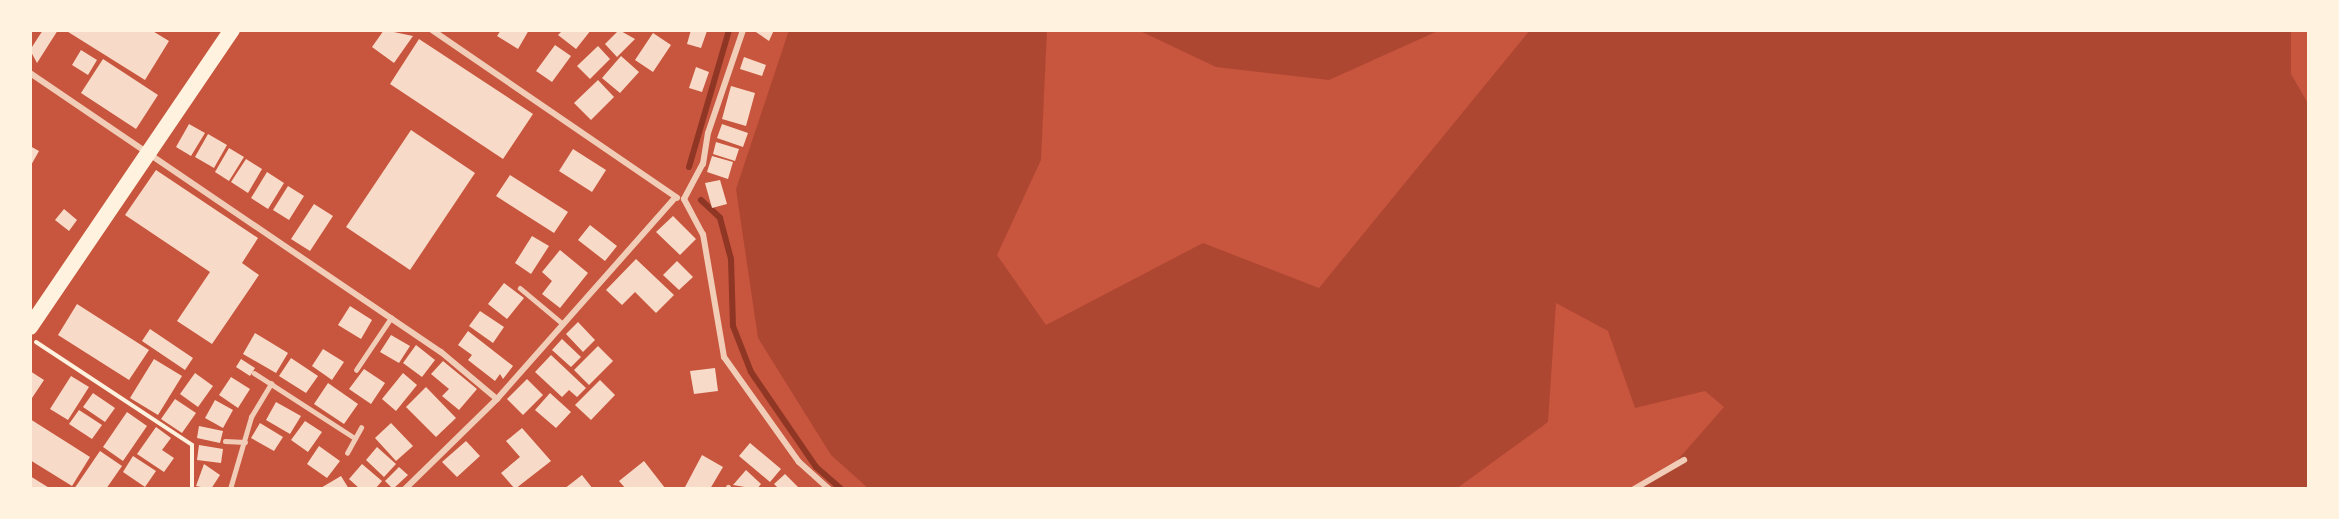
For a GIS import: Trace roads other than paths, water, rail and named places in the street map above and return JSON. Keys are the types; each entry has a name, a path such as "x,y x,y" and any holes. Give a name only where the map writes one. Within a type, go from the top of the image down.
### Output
{"highway":[{"path":"30,327 150,155 232,30"}],"street":[{"path":"432,30 675,198 684,199"},
{"path":"684,199 703,164 708,133 743,30"},
{"path":"30,73 391,318 497,399"},
{"path":"405,489 497,399 675,198"},
{"path":"684,199 703,234 724,357 799,462 829,489"},
{"path":"1634,489 1684,460"}],"lane":[{"path":"520,288 563,324"},
{"path":"356,370 391,318"},
{"path":"254,373 355,438"},
{"path":"230,489 251,417 271,384"},
{"path":"346,453 361,428"},
{"path":"225,441 245,442"}],"waterway":[{"path":"689,167 729,30"},
{"path":"701,200 720,218 731,259 733,326 751,372 816,467 841,489"}]}
